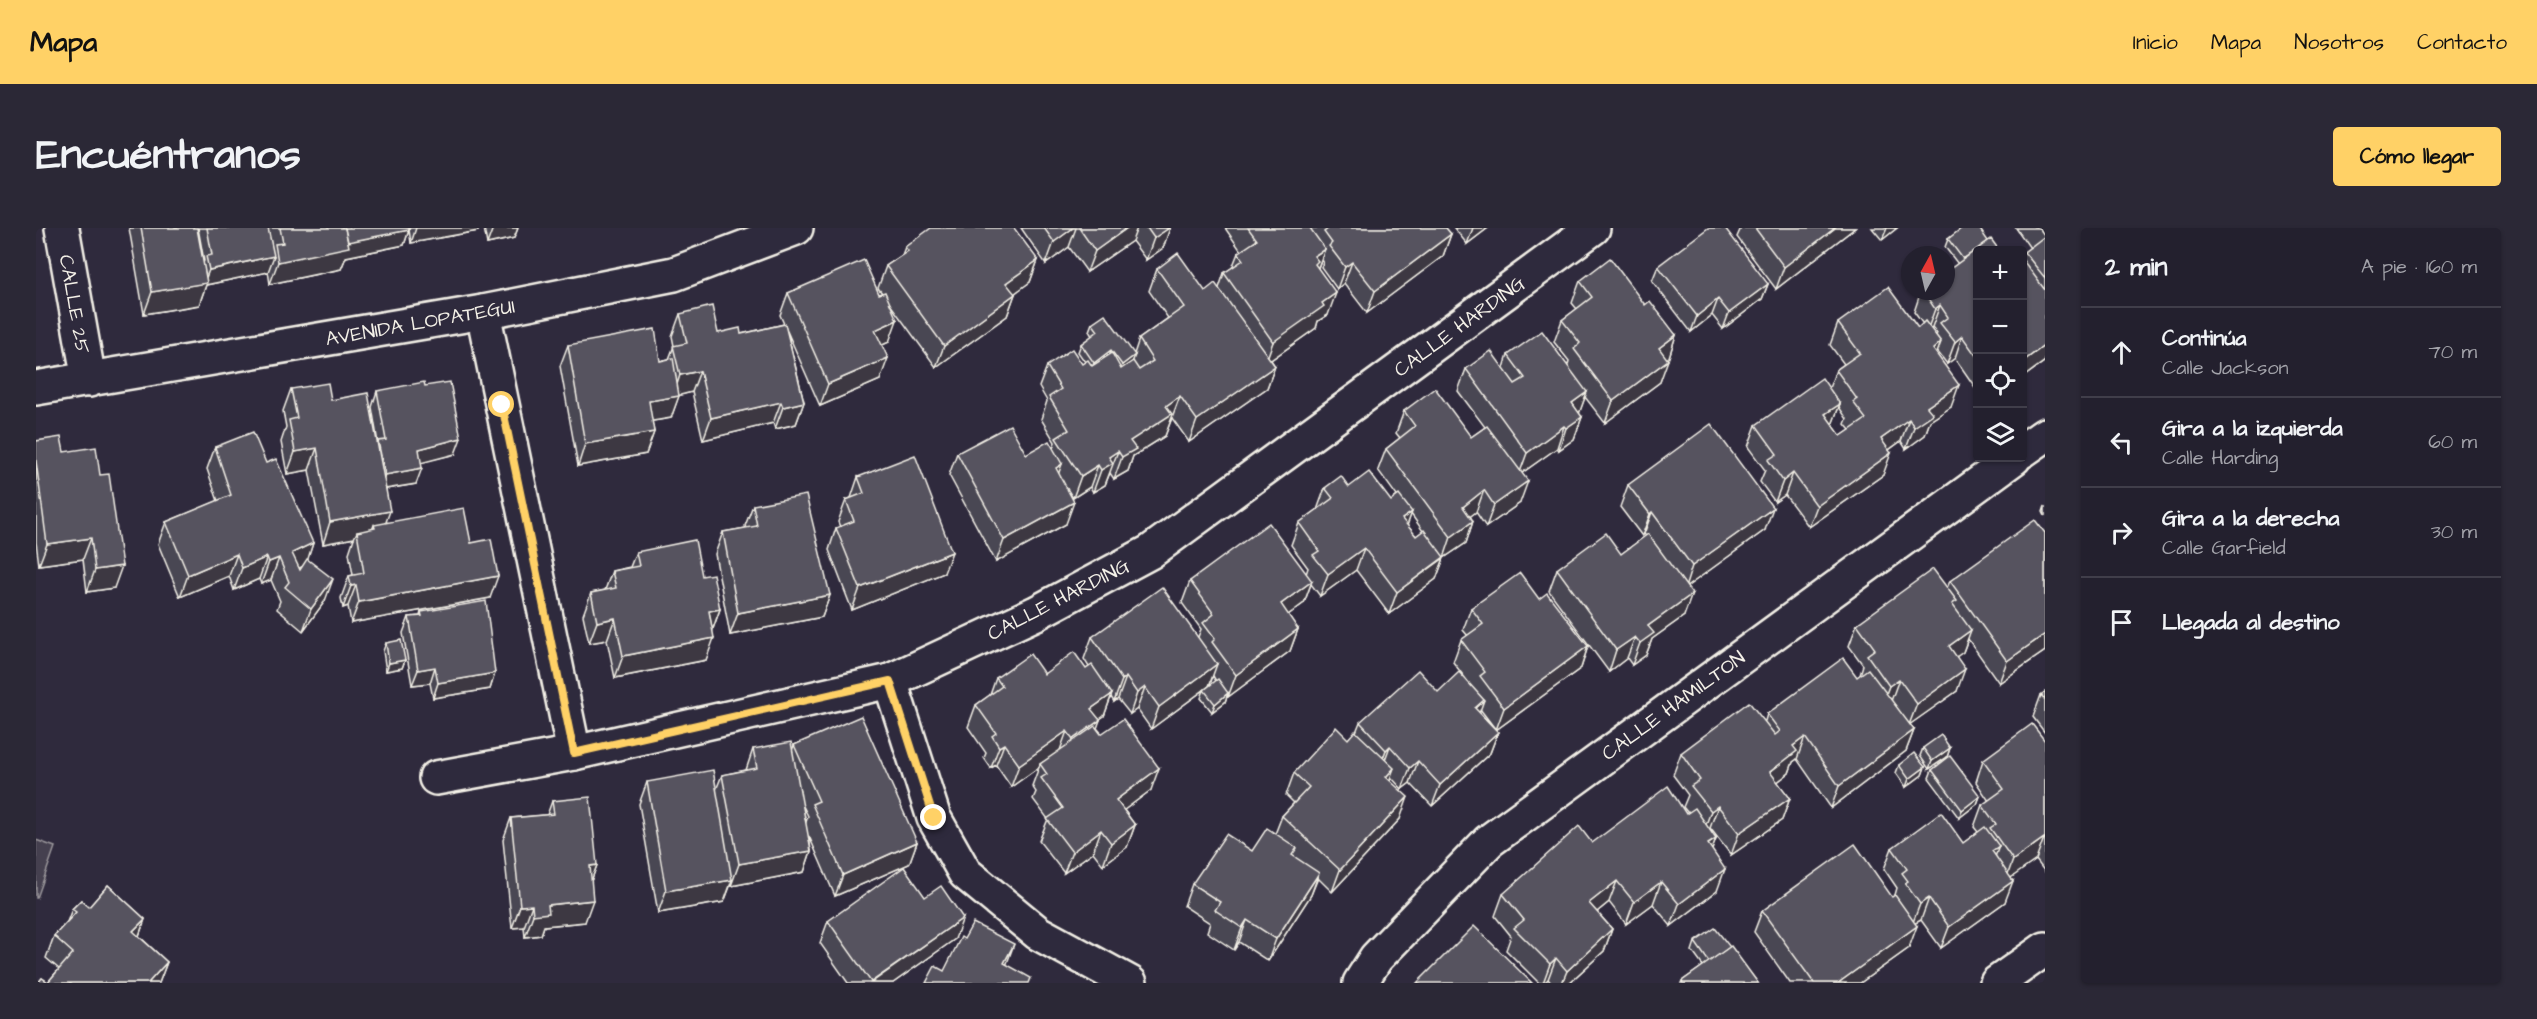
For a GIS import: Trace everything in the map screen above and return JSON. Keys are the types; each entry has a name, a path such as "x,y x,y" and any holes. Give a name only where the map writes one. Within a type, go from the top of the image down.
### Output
{"street":[{"name":"CALLE 25","path":"62,228 88,380"},
{"name":"AVENIDA LOPATEGUI","path":"36,388 483,312 674,274 796,228"},
{"name":"CALLE HARDING","path":"436,778 574,753 890,681 1036,613 1150,552 1593,228"},
{"path":"483,312 574,753"},
{"path":"2027,448 2045,435"},
{"name":"CALLE HAMILTON","path":"1359,983 1376,958 1489,841 2009,462"},
{"path":"890,681 934,818 965,873 1038,933 1130,983"},
{"path":"1997,983 2045,949"}],"shaded area":[{"path":"36,840 55,847 37,898 36,898"}],"building":[{"path":"141,228 197,228 207,283 152,292"},
{"path":"207,228 268,228 274,256 209,270 206,256 212,255"},
{"path":"280,228 345,228 349,247 278,262 275,244 283,243"},
{"path":"345,228 409,228 409,230 348,242"},
{"path":"931,228 1014,228 1038,260 1006,283 1015,294 944,346 886,266 908,251 905,247"},
{"path":"1044,228 1073,228 1054,242"},
{"path":"1079,228 1127,228 1095,251"},
{"path":"1147,228 1169,228 1154,238"},
{"path":"1248,228 1310,228 1325,249 1314,256 1318,261 1315,264 1336,293 1322,303 1324,306 1273,342 1224,273 1243,260 1238,253 1257,240"},
{"path":"1329,228 1446,228 1451,234 1375,291 1352,262 1345,267 1329,246 1332,243 1324,232"},
{"path":"1708,228 1725,228 1768,284 1729,313 1718,299 1697,316 1658,266"},
{"path":"1755,228 1835,228 1784,267"},
{"path":"1962,228 1979,228 1988,241 1981,246 1973,246 1973,252 1963,259 1948,239"},
{"path":"2039,228 2045,228 2045,236"},
{"path":"2045,236 2045,278 2027,256 2027,250"},
{"path":"1991,239 1996,246 1981,246"},
{"path":"1973,252 1973,351 1962,336 1955,342 1940,323 1948,317 1940,305 1935,309 1929,300 1955,300 1955,265"},
{"path":"1178,253 1205,291 1215,283 1275,366 1197,420 1180,396 1166,406 1172,414 1130,441 1136,449 1122,457 1118,451 1109,457 1113,463 1101,470 1098,465 1081,476 1056,438 1069,430 1049,397 1061,389 1047,366 1072,349 1082,364 1088,360 1092,366 1112,353 1121,369 1133,361 1139,370 1153,361 1139,339 1184,307 1157,269"},
{"path":"1610,258 1645,305 1650,301 1676,335 1659,348 1668,360 1613,401 1574,349 1580,343 1562,320 1592,297 1580,281"},
{"path":"864,260 879,294 885,292 897,320 875,330 888,358 828,384 788,293"},
{"path":"2027,266 2045,290 2045,345 2027,358"},
{"path":"1888,287 1918,328 1925,321 1941,342 1933,349 1959,385 1927,407 1933,414 1914,427 1909,419 1881,439 1891,453 1817,506 1793,473 1783,481 1768,460 1777,454 1756,425 1822,378 1840,404 1825,414 1841,436 1866,419 1853,402 1857,399 1836,370 1860,353 1838,323"},
{"path":"712,306 718,333 740,328 741,334 785,324 804,402 783,407 781,402 711,418 700,371 680,375 673,346 687,343 680,314"},
{"path":"1105,314 1135,355 1122,365 1111,350 1094,363 1081,344 1098,331 1092,323"},
{"path":"655,329 660,361 673,358 679,396 649,401 654,432 585,444 568,345"},
{"path":"1542,331 1587,392 1572,403 1582,417 1566,428 1564,426 1527,453 1466,369 1491,351 1515,384 1525,378 1508,355"},
{"path":"424,382 425,386 450,382 461,438 419,449 422,468 385,475 378,441 386,440 377,391"},
{"path":"328,383 331,400 368,393 390,511 330,522 317,448 295,452 289,420 297,418 291,389"},
{"path":"1435,388 1471,437 1487,426 1528,481 1494,505 1484,490 1463,507 1473,521 1451,537 1386,449 1415,426 1404,411"},
{"path":"1711,424 1773,508 1692,566 1652,512 1650,514 1628,485"},
{"path":"1010,425 1026,454 1049,441 1062,464 1056,468 1074,502 1004,540 957,453"},
{"path":"253,432 266,463 276,459 313,543 292,553 300,570 307,559 333,579 311,609 285,587 289,582 279,558 269,562 267,557 242,568 237,554 188,575 166,522 231,495 215,447"},
{"path":"61,437 64,452 96,447 100,475 109,474 122,566 95,570 91,538 47,544 36,461 36,441"},
{"path":"915,455 952,552 860,588 836,528 854,521 846,500 864,493 858,477"},
{"path":"1369,472 1391,501 1399,495 1412,512 1402,519 1416,536 1424,530 1444,557 1397,592 1364,548 1328,574 1313,555 1319,551 1299,523 1333,498 1325,488 1341,476 1349,487"},
{"path":"806,495 830,595 738,613 723,532 757,526 753,505"},
{"path":"464,508 471,543 491,539 498,576 359,602 356,585 351,586 349,576 364,573 357,532 375,528 374,525"},
{"path":"2035,520 2045,533 2045,634 2007,661 1950,581"},
{"path":"1269,523 1312,581 1281,604 1298,629 1236,675 1212,642 1215,639 1203,623 1214,614 1190,581"},
{"path":"1606,533 1621,554 1648,534 1692,594 1648,626 1654,633 1640,643 1635,637 1616,650 1557,569"},
{"path":"695,540 702,576 713,574 720,609 709,611 714,638 623,656 615,618 597,622 591,593 616,588 612,571 639,566 636,552"},
{"path":"1933,569 1957,601 1952,604 1971,630 1949,646 1965,669 1917,704 1899,679 1889,686 1867,655 1875,649 1857,624"},
{"path":"1520,573 1539,599 1547,593 1588,646 1504,708 1480,676 1485,672 1461,640 1483,624 1471,608"},
{"path":"1162,587 1217,664 1159,707 1145,687 1137,693 1126,677 1122,680 1092,637"},
{"path":"486,601 495,673 438,683 435,667 418,670 409,617 422,616 421,612"},
{"path":"401,640 405,660 389,663 386,643"},
{"path":"1074,652 1086,669 1092,665 1112,694 1091,709 1100,720 1073,739 1067,731 1019,765 1004,744 999,747 992,736 996,733 976,705 1002,686 996,678 1030,654 1044,674"},
{"path":"1843,658 1857,677 1868,669 1914,730 1839,786 1805,737 1793,746 1797,751 1770,772 1790,798 1739,833 1718,806 1711,811 1691,786 1700,780 1681,753 1749,702 1775,735 1780,731 1767,714"},
{"path":"1418,670 1438,692 1459,672 1484,700 1475,708 1498,732 1440,785 1418,761 1410,768 1390,746 1386,750 1360,722"},
{"path":"1218,679 1228,693 1215,704 1204,690"},
{"path":"861,716 917,842 843,875 812,804 819,801 794,745"},
{"path":"1123,719 1159,768 1116,800 1135,825 1111,843 1101,830 1072,852 1047,819 1063,808 1041,778 1047,774 1040,764 1095,726 1101,734"},
{"path":"2032,724 2045,741 2045,839 2013,860 1990,828 1996,824 1982,805 2004,789 1983,760"},
{"path":"1336,727 1348,739 1355,731 1394,768 1386,777 1408,797 1340,870 1282,816 1309,787 1294,773"},
{"path":"1941,735 1950,748 1932,761 1923,748"},
{"path":"791,742 811,851 739,864 722,775 757,768 753,749"},
{"path":"1914,753 1925,767 1909,779 1899,765"},
{"path":"1950,756 1980,796 1962,810 1932,770"},
{"path":"713,770 732,880 666,891 647,782"},
{"path":"1668,786 1686,814 1695,808 1716,839 1708,844 1725,869 1679,904 1661,882 1634,902 1617,881 1589,903 1612,929 1567,971 1556,958 1550,964 1514,928 1524,920 1503,894 1579,826 1592,843"},
{"path":"590,797 597,865 590,866 593,900 548,905 549,913 533,915 532,905 520,906 511,818 554,814 552,801"},
{"path":"1941,812 1963,843 1985,827 1999,846 1992,851 2013,881 1949,927 1929,898 1920,904 1905,883 1908,881 1902,873 1907,869 1892,848"},
{"path":"1267,828 1297,848 1292,855 1319,873 1276,939 1247,920 1242,928 1215,910 1220,902 1192,884 1226,834 1252,851"},
{"path":"1855,844 1892,897 1895,895 1917,926 1838,983 1814,983 1762,911"},
{"path":"904,867 925,897 941,886 963,918 871,982 828,921"},
{"path":"108,885 145,919 133,931 167,962 148,983 38,983 42,978 48,982 73,953 54,936 76,912 72,909 81,900 89,907"},
{"path":"973,923 1014,944 1004,963 1031,978 1029,983 926,983 935,966 944,971 961,937 964,939"},
{"path":"1474,926 1532,983 1417,983"},
{"path":"1715,928 1730,947 1709,962 1695,942"},
{"path":"1731,946 1758,983 1683,983 1682,981"}],"route":[{"path":"502,405 574,753 890,681 934,818"}]}
